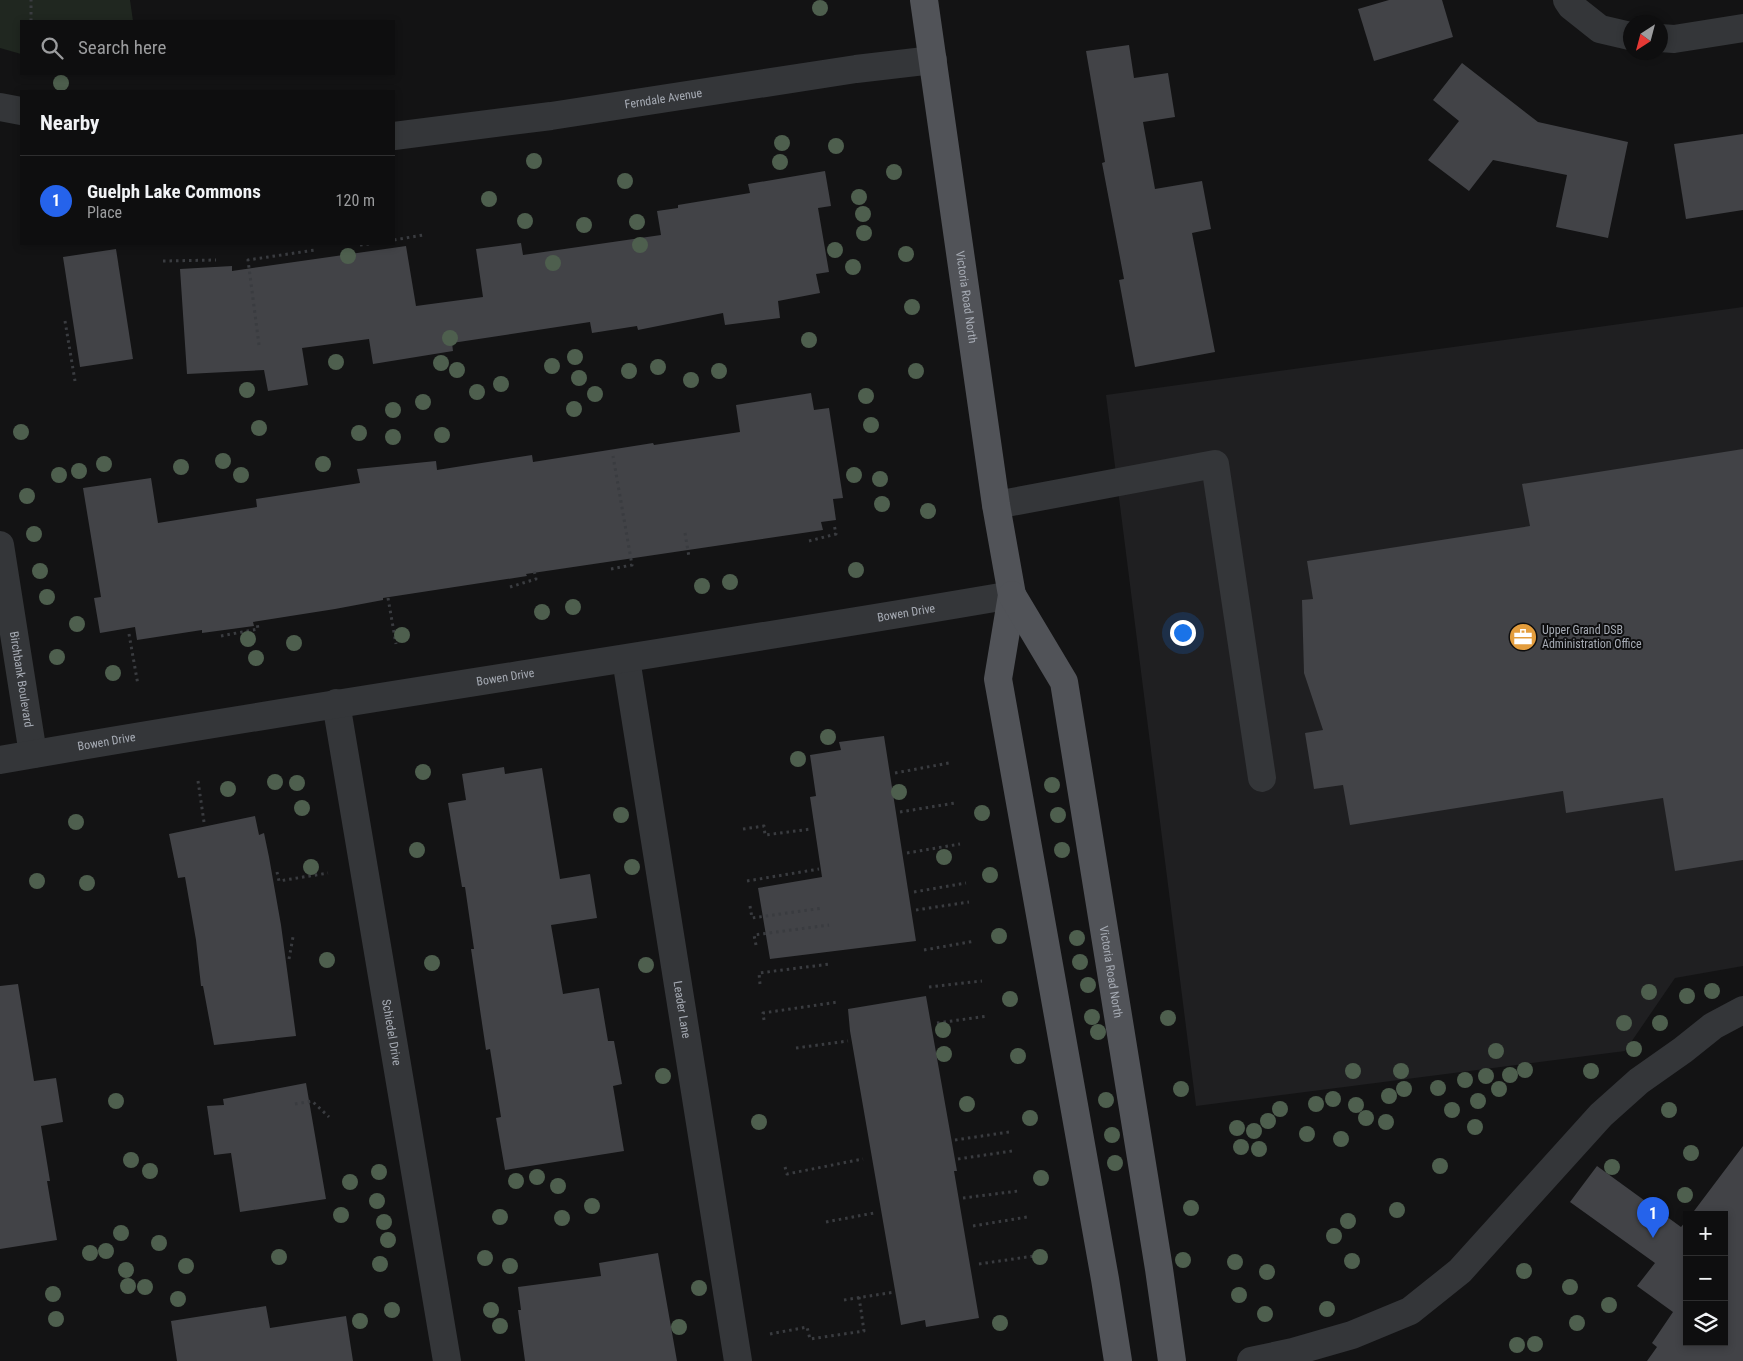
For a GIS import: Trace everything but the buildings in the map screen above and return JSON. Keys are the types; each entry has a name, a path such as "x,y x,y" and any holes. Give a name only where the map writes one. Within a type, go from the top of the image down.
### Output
{"main road":[{"name":"Victoria Road North","path":"924,0 996,505 1012,595 998,679 1106,1279 1118,1361"},
{"name":"Victoria Road North","path":"1012,595 1064,682 1156,1250 1172,1361"}],"street":[{"path":"1567,0 1571,6 1600,29 1623,34"},
{"path":"1668,38 1743,28"},
{"name":"Ferndale Avenue","path":"395,136 551,116 856,69 933,60"},
{"path":"0,107 20,111"},
{"path":"996,505 1215,464 1262,778"},
{"name":"Birchbank Boulevard","path":"0,545 33,754"},
{"name":"Bowen Drive","path":"0,760 336,703 626,659 1012,595"},
{"name":"Leader Lane","path":"626,659 737,1351"},
{"name":"Schiedel Drive","path":"336,703 447,1361"},
{"path":"1251,1361 1293,1352 1352,1335 1410,1311 1460,1271 1601,1115 1639,1081 1714,1026 1743,1010"}],"path":[{"path":"31,0 31,20"},
{"path":"395,240 422,235"},
{"path":"259,345 248,260 315,250"},
{"path":"163,260 216,260"},
{"path":"65,321 75,381"},
{"path":"611,569 632,566 613,456"},
{"path":"809,540 836,534 834,524"},
{"path":"685,532 689,557"},
{"path":"510,587 536,580 534,570"},
{"path":"388,598 396,644"},
{"path":"221,636 258,629 257,622"},
{"path":"129,634 138,685"},
{"path":"895,773 949,763"},
{"path":"198,781 204,822"},
{"path":"900,812 955,802"},
{"path":"742,828 764,826 765,834 811,829"},
{"path":"907,854 960,844"},
{"path":"276,872 279,881 364,867"},
{"path":"747,881 820,869"},
{"path":"914,892 966,883"},
{"path":"916,910 969,902"},
{"path":"750,906 752,918 823,908"},
{"path":"756,945 754,935 829,925"},
{"path":"289,959 293,937"},
{"path":"924,950 975,941"},
{"path":"760,984 759,973 830,964"},
{"path":"929,987 982,981"},
{"path":"764,1020 763,1013 838,1002"},
{"path":"937,1022 988,1016"},
{"path":"796,1048 848,1041"},
{"path":"295,1104 312,1102 329,1117"},
{"path":"955,1140 1009,1132"},
{"path":"958,1159 1012,1151"},
{"path":"785,1167 787,1174 863,1159"},
{"path":"963,1198 1018,1191"},
{"path":"826,1222 874,1213"},
{"path":"973,1226 1027,1217"},
{"path":"979,1264 1034,1256"},
{"path":"844,1300 895,1292"},
{"path":"737,1351 808,1327 810,1339 864,1330 859,1297"}],"shaded area":[{"path":"0,0 130,0 133,20 20,20 20,54 0,48"},
{"path":"1743,307 1743,966 1675,978 1625,1051 1196,1106 1106,395"}],"place":[{"name":"Upper Grand DSB Administration Office","path":"1523,637"},
{"name":"Guelph Lake Commons","path":"1653,1238"}]}
